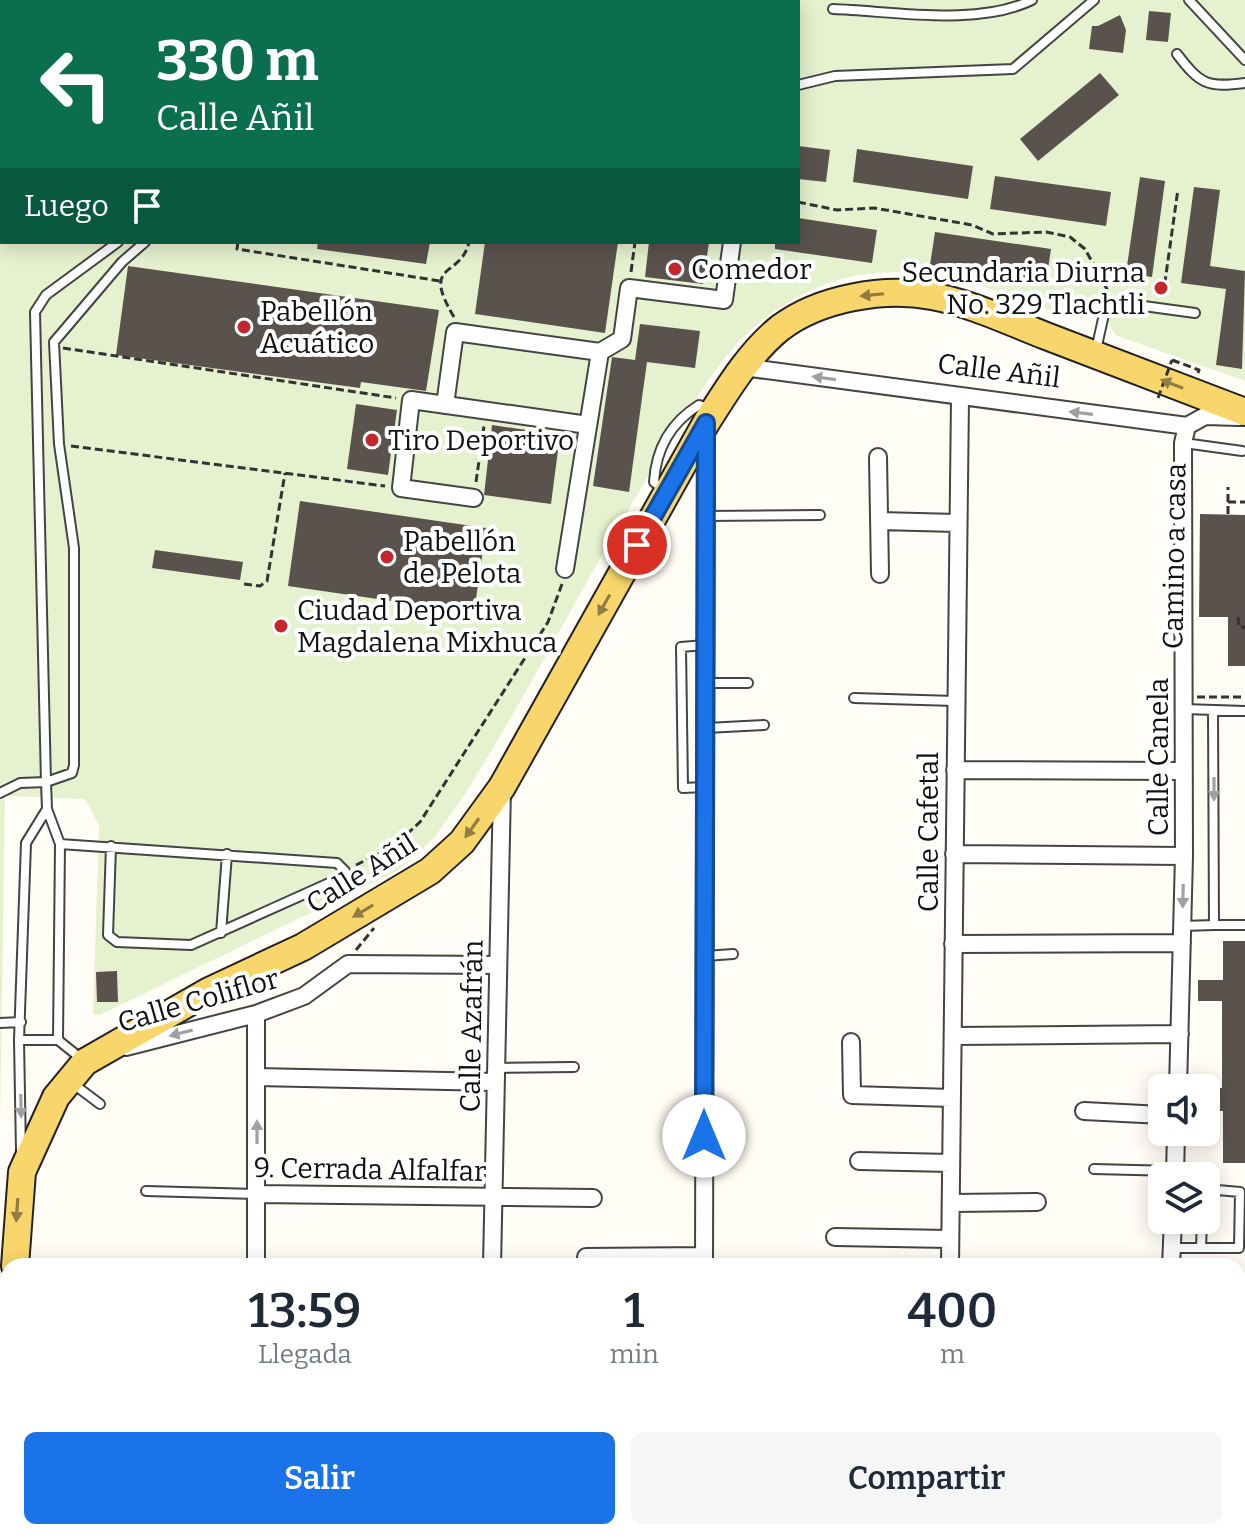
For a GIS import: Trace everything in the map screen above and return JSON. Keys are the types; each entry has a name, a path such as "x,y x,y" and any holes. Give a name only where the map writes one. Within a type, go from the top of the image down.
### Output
{"main road":[{"name":"Calle Añil","path":"16,1258 22,1172 39,1128 82,1066 209,991 303,947 430,871 462,842 502,787 710,417 743,367 781,328 820,307 850,298 907,293 934,296 1095,354 1245,415"}],"street":[{"path":"445,405 455,332 600,352 622,339 629,288 724,300 732,244"},
{"path":"565,569 600,352"},
{"name":"Calle Añil","path":"743,367 1185,434 1205,416 1245,415"},
{"name":"Calle Cafetal","path":"950,1258 960,398"},
{"path":"474,498 401,488 411,400 588,425"},
{"path":"704,1258 705,516 710,417"},
{"name":"Calle Canela","path":"1179,1074 1184,856 1182,771 1190,699 1185,434"},
{"path":"878,457 880,574"},
{"path":"879,521 957,523"},
{"path":"955,770 1182,771"},
{"name":"Calle Azafrán","path":"492,1258 502,787"},
{"path":"954,854 1184,856"},
{"path":"953,944 1182,943"},
{"name":"Calle Coliflor","path":"82,1066 256,1014 304,996 348,964 498,965"},
{"path":"256,1014 256,1258"},
{"path":"953,1036 1180,1034"},
{"path":"851,1042 852,1095 952,1098"},
{"path":"256,1077 495,1075"},
{"path":"1084,1111 1148,1114"},
{"path":"859,1161 951,1163"},
{"name":"9. Cerrada Alfalfar","path":"257,1194 593,1198"},
{"path":"951,1203 1037,1202"},
{"path":"1171,1258 1172,1234"},
{"path":"835,1237 950,1239"},
{"path":"586,1257 616,1258"}],"lane":[{"path":"833,9 974,15 1003,12 1032,0"},
{"path":"800,85 835,76 1013,69 1094,0"},
{"path":"1189,0 1245,60"},
{"path":"1177,54 1195,78 1210,86 1245,83"},
{"path":"100,1104 82,1066 58,1040 60,844 47,809 35,312 46,295 115,244"},
{"path":"0,793 20,783 63,779 72,773 74,548 59,444 53,346 56,338 122,262 143,244"},
{"path":"1095,354 1103,306 1113,300 1195,313"},
{"path":"1185,434 1242,451"},
{"path":"705,516 820,515"},
{"path":"705,645 681,647 683,788 705,787"},
{"path":"705,683 748,683"},
{"path":"854,698 955,701"},
{"path":"1190,699 1213,711 1245,711"},
{"path":"1213,711 1214,925"},
{"path":"682,713 705,720 764,725"},
{"path":"22,1172 19,1040 26,843 47,809"},
{"path":"60,844 111,846 337,863 345,871 338,879 221,933 182,946 110,939 111,846"},
{"path":"221,933 227,854"},
{"path":"1182,926 1245,925"},
{"path":"705,956 733,954"},
{"path":"0,1023 21,1022"},
{"path":"19,1040 58,1040"},
{"path":"495,1075 574,1067"},
{"path":"1094,1169 1148,1172"},
{"path":"1172,1248 1234,1250 1241,1243 1240,1192 1220,1190"},
{"name":"9. Cerrada Alfalfar","path":"146,1191 257,1194"},
{"path":"1201,1248 1202,1234"}],"path":[{"path":"1162,308 1178,189"},
{"path":"800,202 837,210 874,208 972,225 993,234 1046,232 1070,237 1085,249 1113,300"},
{"path":"238,244 237,249 440,281"},
{"path":"455,332 454,315 441,294 440,281 446,268 464,256 468,244"},
{"path":"629,288 635,244"},
{"path":"53,346 411,400"},
{"path":"1158,398 1172,360 1199,370"},
{"path":"474,498 486,411"},
{"path":"59,444 401,488"},
{"path":"244,584 265,584 269,577 285,473"},
{"path":"1228,487 1228,514"},
{"path":"1228,502 1245,502"},
{"path":"345,871 393,847 420,822 548,622 565,569"},
{"path":"1238,617 1240,634"},
{"path":"1239,627 1245,627"},
{"path":"1190,699 1245,697"}],"green space":[{"name":"Ciudad Deportiva Magdalena Mixhuca","path":"800,0 1245,0 1245,381 1115,335 1107,319 1074,313 1072,319 985,287 925,274 894,272 863,275 832,282 793,300 747,334 706,383 636,496 465,794 434,838 399,870 100,1015 93,1014 99,825 85,799 5,796 0,1126 0,244 800,244"}],"building":[{"path":"1149,11 1171,13 1168,42 1146,40"},
{"path":"1120,15 1126,30 1123,53 1089,49 1092,26"},
{"path":"1100,73 1119,95 1038,161 1020,139"},
{"path":"800,146 830,150 826,182 800,179"},
{"path":"857,149 973,166 968,199 853,182"},
{"path":"995,176 1111,192 1106,226 990,209"},
{"path":"1140,177 1165,181 1152,277 1126,273"},
{"path":"1194,187 1220,190 1210,266 1245,271 1242,369 1216,365 1226,289 1181,283"},
{"path":"800,218 877,230 872,263 775,249 775,244 800,244"},
{"path":"935,232 1051,249 1046,282 930,265"},
{"path":"318,244 430,244 426,264 317,249"},
{"path":"485,244 618,244 605,333 475,314"},
{"name":"Comedor","path":"649,244 709,244 703,284 645,277"},
{"name":"Pabellón Acuático","path":"128,266 439,310 426,391 361,382 360,388 116,355"},
{"path":"640,324 700,331 695,368 647,362 629,492 593,486 612,357 635,360"},
{"name":"Tiro Deportivo","path":"356,404 397,410 388,475 347,469"},
{"path":"492,425 560,435 551,504 484,495"},
{"name":"Pabellón de Pelota","path":"300,501 486,528 474,613 288,586"},
{"path":"1200,514 1245,515 1245,666 1228,666 1228,617 1199,617"},
{"path":"155,550 243,562 240,580 152,568"},
{"path":"1223,941 1245,941 1245,1163 1223,1163 1223,1111 1220,1111 1222,1001 1198,1001 1198,980 1223,980"},
{"path":"117,971 118,1002 97,1002 96,972"}],"place":[{"name":"Comedor","path":"675,269"},
{"name":"Secundaria Diurna No. 329 Tlachtli","path":"1161,288"},
{"name":"Pabellón Acuático","path":"244,327"},
{"name":"Tiro Deportivo","path":"372,440"},
{"name":"Pabellón de Pelota","path":"387,557"},
{"name":"Ciudad Deportiva Magdalena Mixhuca","path":"281,626"}],"route":[{"path":"637,545 706,423 704,1136"}]}
